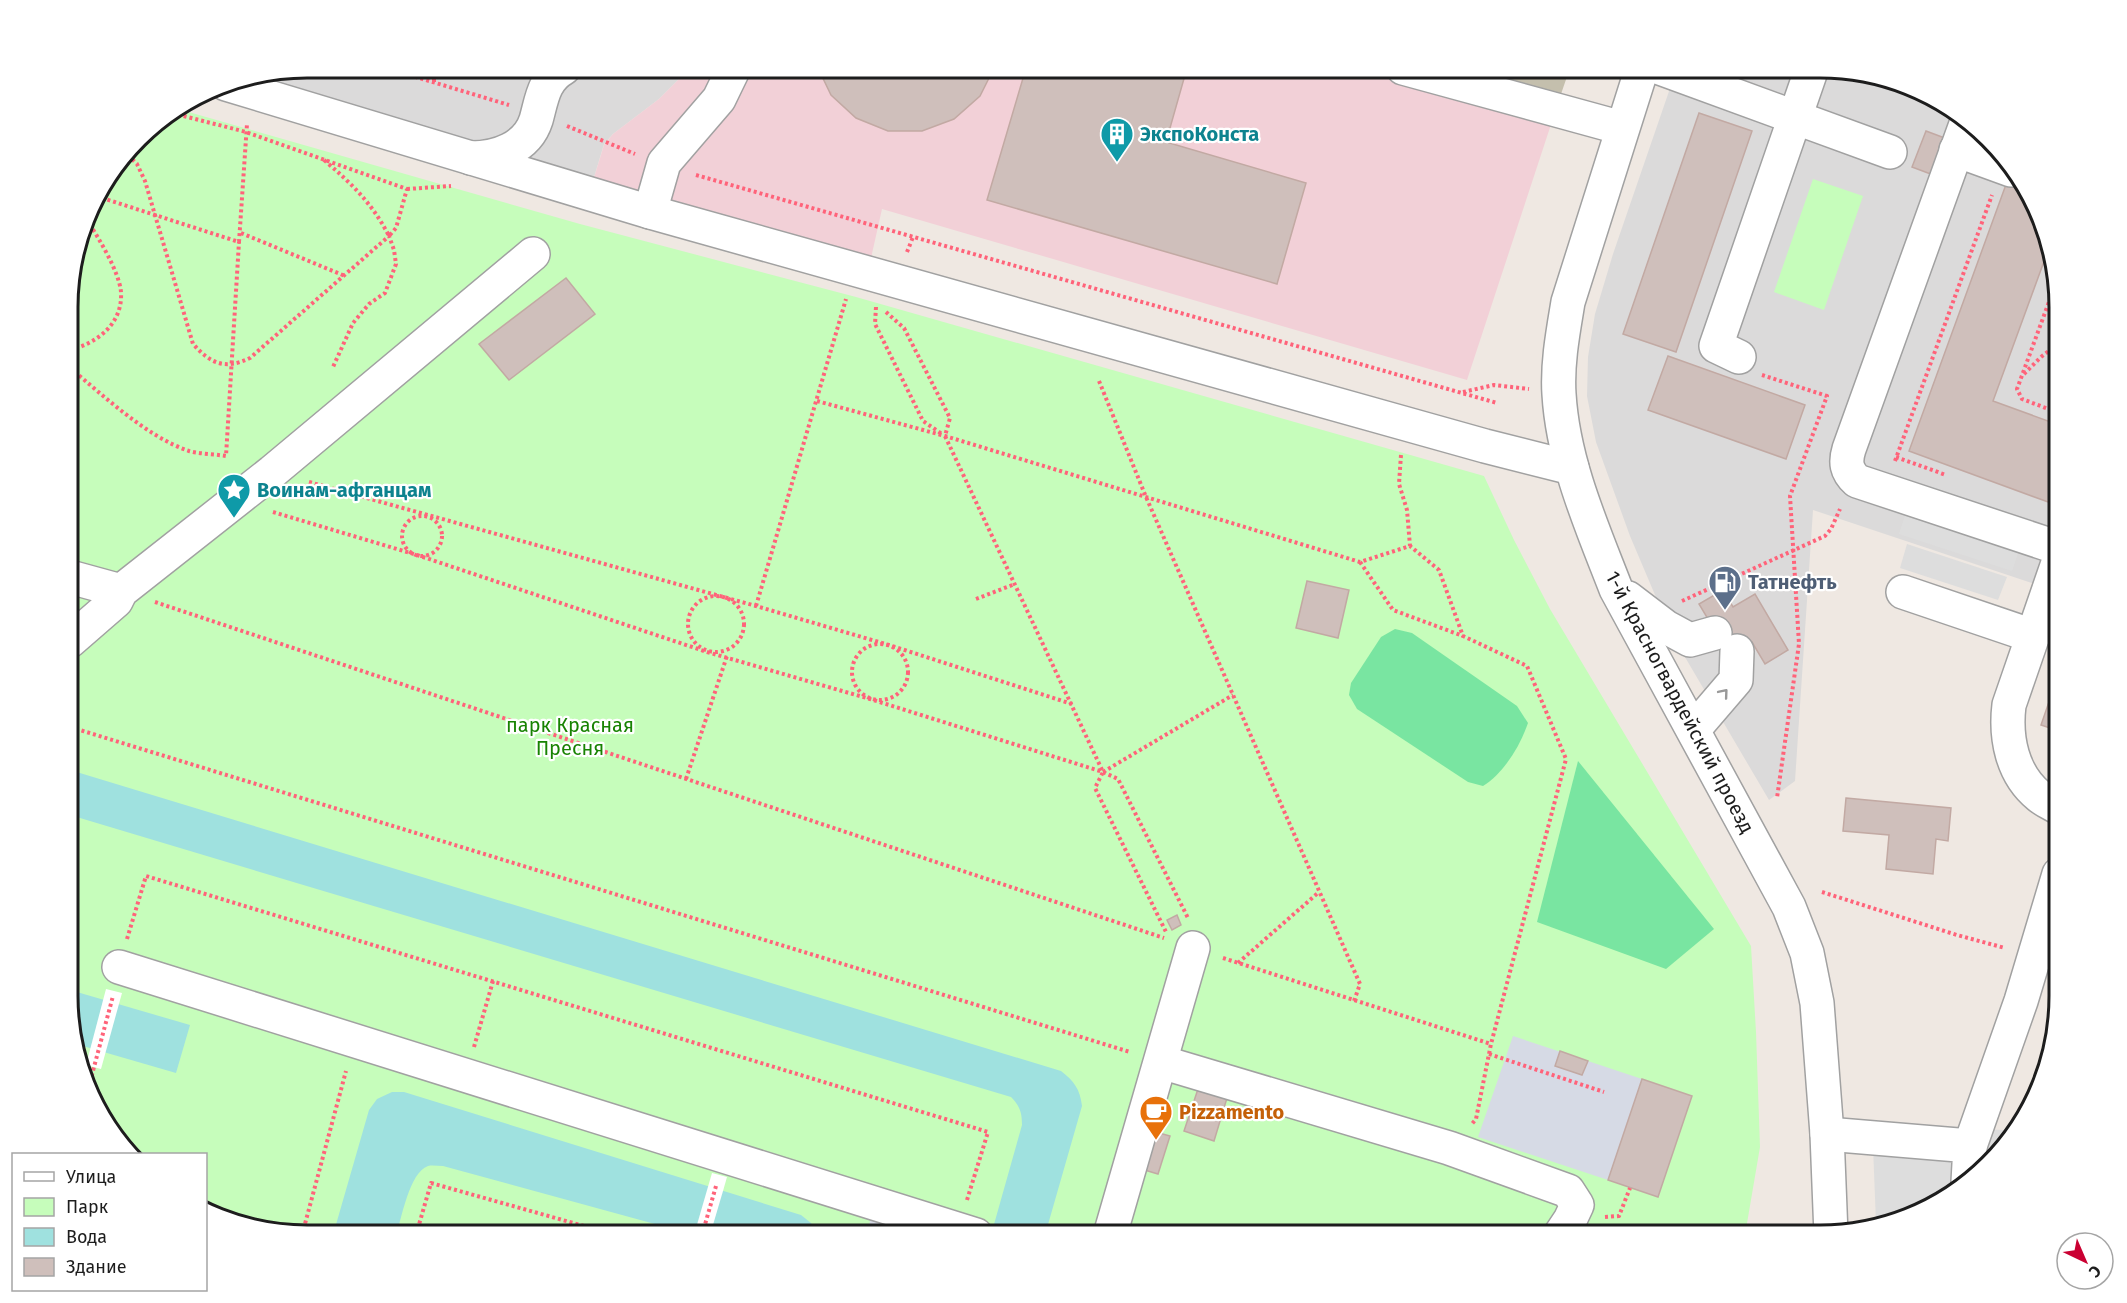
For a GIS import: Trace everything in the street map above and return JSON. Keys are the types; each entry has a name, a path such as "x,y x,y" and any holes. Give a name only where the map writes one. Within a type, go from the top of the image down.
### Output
{"street":[{"path":"470,158 491,157 508,150 528,134 550,78"},
{"path":"650,212 663,166 718,99 729,78"},
{"path":"1440,78 1622,128"},
{"name":"1-й Красногвардейский проезд","path":"1639,78 1568,302 1562,340 1559,393 1564,433 1572,468 1594,534 1616,589 1789,907 1806,952 1817,1003 1827,1134 1831,1225"},
{"path":"1688,78 1890,152"},
{"path":"1739,357 1716,346 1809,78"},
{"path":"240,88 650,212 1485,446 1572,468"},
{"path":"1997,162 1961,137 1849,449 1846,459 1847,467 1849,473 1857,481 2049,545"},
{"path":"78,633 116,601 121,591 272,472 533,254"},
{"path":"78,579 121,591"},
{"path":"1616,589 1666,627 1690,639 1726,642 1736,680 1694,729"},
{"path":"2049,589 2009,705 2007,723 2009,743 2019,770 2039,796 2049,802"},
{"path":"78,609 99,592 121,591"},
{"path":"1903,592 2033,636"},
{"path":"1969,1170 1970,1146 2021,1001 2049,907"},
{"path":"1113,1225 1193,948"},
{"path":"116,980 354,1041 943,1225"},
{"path":"1161,1062 1449,1148 1568,1191 1577,1205 1567,1225"},
{"path":"1827,1134 1970,1146"}],"path":[{"path":"421,78 537,113 663,166 1497,403"},
{"path":"132,159 145,181 193,344 212,361 233,364 250,358 345,276 396,228 407,189 246,132 182,116"},
{"path":"78,375 109,401 162,438 190,451 226,456 247,124"},
{"path":"324,160 357,189 377,213 394,250 396,264 386,293 369,304 353,323 333,367"},
{"path":"1892,468 2005,172"},
{"path":"106,199 239,242"},
{"path":"78,346 100,337 114,324 121,292 112,266 92,229"},
{"path":"241,233 345,276"},
{"path":"906,253 913,237"},
{"path":"756,606 846,299"},
{"path":"2049,302 2017,389 2022,399 2049,409"},
{"path":"945,436 950,418 904,328 877,303 875,324 923,421 945,436 1103,772"},
{"path":"2021,377 2049,351"},
{"path":"1739,357 1752,372 1827,396 1790,496 1799,644 1777,798"},
{"path":"1099,381 1146,496 1360,984 1354,1001"},
{"path":"1460,393 1494,385 1530,389"},
{"path":"817,401 945,436 1360,562 1410,546"},
{"path":"1401,452 1399,484 1407,510 1410,546 1439,570 1463,636"},
{"path":"272,472 725,597 889,645 1072,704"},
{"path":"234,501 417,555 708,652 870,699 1103,772 1118,779 1192,926 1193,948 1491,1044"},
{"path":"1651,616 1830,532 1840,509"},
{"path":"428,516 440,526 442,542 432,554 417,555 405,546 402,538 403,530 413,518 428,516"},
{"path":"1360,562 1393,610 1463,636 1527,666 1566,759 1491,1044 1476,1119"},
{"path":"976,599 1015,584"},
{"path":"121,591 1169,940 1095,788 1103,772 1233,695"},
{"path":"714,596 725,597 735,603 741,611 745,622 743,633 738,643 729,650 719,653 708,652 691,638 687,627 688,616 694,606 703,599 714,596"},
{"path":"889,645 899,651 906,660 909,670 907,682 892,698 881,701 870,699 861,694 854,685 851,674 853,663 867,646 889,645"},
{"path":"686,779 729,650"},
{"path":"78,729 1161,1062"},
{"path":"92,1075 116,980 146,876 988,1132 971,1225"},
{"path":"1238,963 1319,892"},
{"path":"1822,892 1957,935 2034,956"},
{"path":"465,1076 493,981"},
{"path":"305,1225 354,1041"},
{"path":"1489,1054 1604,1092"},
{"path":"705,1225 718,1178"},
{"path":"419,1225 431,1183 580,1225"},
{"path":"1623,1208 1630,1188"}],"shaded area":[{"path":"292,78 680,78 659,99 613,134 604,144 592,184 266,82"},
{"path":"680,78 1501,78 1561,94 1467,380 882,209 869,267 592,184 604,145 613,134 659,99"},
{"path":"1501,78 1567,78 1561,94"},
{"path":"1674,78 1835,78 1864,82 1907,95 1959,125 1992,156 2010,180 2025,206 2041,248 2049,292 2049,589 1813,510 1795,781 1769,800 1672,635 1630,536 1596,442 1587,396 1588,357 1595,314 1613,254"},
{"path":"1907,510 2020,547 2012,571 1899,534"},
{"path":"1907,544 2007,577 1998,600 1900,568"},
{"path":"1513,1036 1642,1079 1608,1180 1478,1137"},
{"path":"1872,1121 2005,1130 1982,1158 1959,1178 1907,1208 1876,1218"},
{"path":"871,1218 896,1225 869,1225"}],"green space":[{"name":"парк Красная Пресня","path":"188,112 580,224 856,297 1484,476 1550,609 1751,946 1760,1147 1747,1225 292,1225 248,1217 207,1202 207,1153 140,1153 125,1135 95,1083 82,1040 78,1011 78,292 82,263 90,234 109,193 125,168 145,145 168,125"},
{"path":"1813,179 1863,196 1824,310 1774,292"},
{"path":"1395,629 1412,633 1517,706 1528,723 1521,741 1510,758 1498,774 1483,786 1468,782 1357,709 1349,695 1351,683 1381,637"},
{"path":"1578,761 1714,929 1666,969 1537,922"}],"water":[{"path":"78,772 1061,1071 1076,1086 1082,1106 1048,1225 994,1225 1022,1125 1020,1110 1011,1097 78,817"},
{"path":"78,992 190,1025 176,1073 84,1046 78,1011"},
{"path":"392,1092 404,1092 801,1215 812,1225 658,1225 443,1166 428,1166 421,1170 411,1186 399,1225 336,1225 369,1110 377,1099"}],"pier":[{"path":"106,989 122,993 101,1069 89,1066 87,1060"},
{"path":"712,1173 727,1177 713,1225 697,1225"}],"building":[{"path":"823,78 989,78 980,96 954,119 922,131 888,131 856,118 831,95"},
{"name":"ЭкспоКонста","path":"1023,78 1184,78 1166,142 1306,183 1277,284 987,200"},
{"path":"1699,113 1752,131 1676,352 1623,334"},
{"path":"1926,131 1950,140 1936,176 1912,167"},
{"path":"2008,178 2032,220 2044,261 1993,401 2049,421 2049,502 1909,451"},
{"path":"566,278 595,314 509,380 479,344"},
{"path":"1668,356 1805,405 1786,459 1648,410"},
{"path":"1307,581 1349,590 1338,638 1296,628"},
{"path":"1723,590 1733,607 1755,594 1788,650 1765,664 1752,642 1730,656 1699,604"},
{"path":"2049,702 2049,728 2041,725"},
{"path":"1846,798 1951,808 1948,841 1936,839 1933,874 1886,869 1889,835 1843,831"},
{"path":"1177,915 1181,925 1172,930 1167,920"},
{"path":"1560,1051 1588,1061 1582,1075 1555,1066"},
{"path":"1642,1079 1692,1096 1658,1197 1608,1180"},
{"path":"1198,1089 1227,1098 1214,1141 1184,1131"},
{"path":"1152,1131 1170,1136 1158,1174 1141,1169"}],"place":[{"name":"ЭкспоКонста","path":"1117,163"},
{"name":"Воинам-афганцам","path":"234,519"},
{"name":"Татнефть","path":"1725,611"},
{"name":"Pizzamento","path":"1156,1141"}]}
